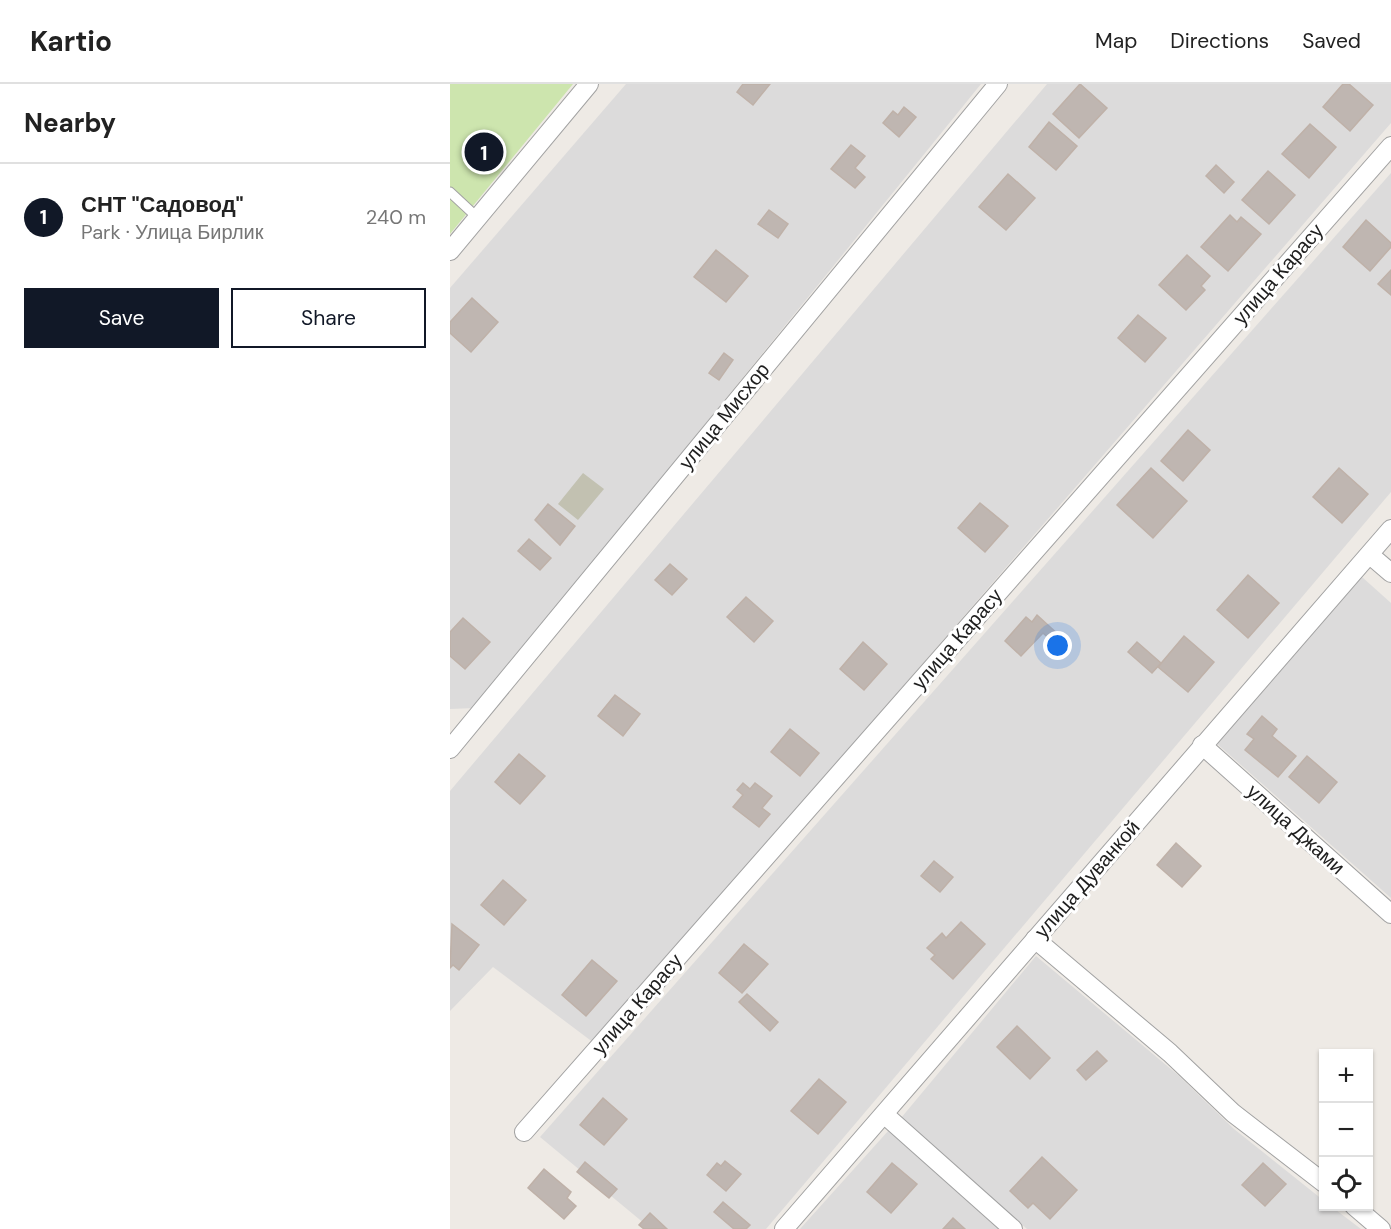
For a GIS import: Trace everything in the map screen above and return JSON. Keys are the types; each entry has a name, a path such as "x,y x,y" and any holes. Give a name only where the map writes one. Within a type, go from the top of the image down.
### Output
{"street":[{"path":"450,251 479,219 589,84"},
{"name":"улица Мисхор","path":"450,749 998,84"},
{"name":"улица Карасу","path":"524,1132 1391,146"},
{"name":"улица Дуванкой","path":"784,1229 1391,529"},
{"path":"1370,555 1391,573"},
{"name":"улица Джами","path":"1202,745 1391,914"},
{"path":"1035,939 1170,1053 1233,1113 1319,1180"},
{"path":"885,1115 1013,1229"},
{"path":"1360,1211 1381,1229"}],"lane":[{"path":"450,192 479,219"}],"shaded area":[{"path":"626,84 981,84 475,708 450,709 450,288"},
{"path":"1047,84 1391,84 1391,123 594,1043 493,967 450,1011 450,791"},
{"path":"1391,173 1391,492 766,1229 651,1229 540,1137"},
{"path":"583,473 604,489 578,520 558,504"},
{"path":"1362,577 1391,603 1391,898 1215,742"},
{"path":"1036,956 1178,1075 1234,1129 1319,1197 1319,1211 1337,1211 1361,1229 1027,1229 901,1118"},
{"path":"889,1130 1000,1229 800,1229"}],"green space":[{"path":"450,84 573,84 450,234"}],"building":[{"path":"743,84 770,84 753,105 737,92"},
{"path":"1080,84 1107,108 1079,138 1053,114"},
{"path":"1343,84 1349,84 1373,105 1350,131 1323,107"},
{"path":"904,107 916,117 899,137 883,123 893,111 898,115"},
{"path":"1049,122 1077,146 1056,170 1029,147"},
{"path":"1310,124 1336,147 1309,178 1282,154"},
{"path":"851,145 865,156 855,168 865,177 855,188 831,169"},
{"path":"1216,165 1234,182 1224,193 1206,176"},
{"path":"1268,171 1295,195 1269,224 1242,200"},
{"path":"1008,174 1035,198 1006,230 979,207"},
{"path":"769,210 788,224 778,238 758,224"},
{"path":"1230,215 1237,222 1241,217 1261,234 1228,271 1201,247"},
{"path":"1366,220 1391,243 1391,247 1370,271 1343,247"},
{"path":"716,250 748,276 726,302 694,277"},
{"path":"1187,255 1210,276 1201,286 1205,290 1186,310 1159,285"},
{"path":"1391,270 1391,295 1378,284"},
{"path":"472,298 498,322 471,352 450,333 450,322"},
{"path":"1138,315 1166,338 1145,362 1118,338"},
{"path":"724,353 733,360 719,380 709,373"},
{"path":"1188,430 1210,450 1183,481 1161,461"},
{"path":"1151,468 1187,501 1153,538 1117,505"},
{"path":"1339,468 1368,494 1342,523 1313,497"},
{"path":"980,503 1008,526 985,552 958,528"},
{"path":"548,504 575,526 560,545 535,520"},
{"path":"529,539 551,558 540,570 518,551"},
{"path":"670,564 687,579 672,595 655,580"},
{"path":"1248,575 1279,603 1248,638 1217,610"},
{"path":"746,597 773,621 754,642 727,617"},
{"path":"1037,615 1060,636 1054,643 1043,633 1021,656 1005,641 1026,617 1032,622"},
{"path":"463,618 490,642 465,669 450,656 450,632"},
{"path":"1184,636 1214,662 1188,692 1158,667"},
{"path":"863,642 887,664 864,690 840,669"},
{"path":"1137,642 1161,663 1152,673 1128,652"},
{"path":"615,695 640,714 623,736 598,716"},
{"path":"1262,716 1277,729 1272,736 1296,756 1278,777 1245,750 1254,739 1247,734"},
{"path":"790,729 819,753 800,776 771,752"},
{"path":"519,754 545,776 520,804 495,782"},
{"path":"1307,756 1337,782 1319,803 1289,777"},
{"path":"743,783 750,789 755,783 772,796 762,808 770,814 759,827 733,807 743,795 737,790"},
{"path":"1176,843 1201,866 1182,887 1157,865"},
{"path":"934,861 953,877 940,892 921,876"},
{"path":"503,880 526,900 504,925 481,905"},
{"path":"961,922 985,944 953,979 931,959 935,955 927,948 942,933 946,938"},
{"path":"452,924 479,945 459,970 453,965 450,968"},
{"path":"744,944 768,964 742,993 719,973"},
{"path":"592,960 617,981 586,1016 562,995"},
{"path":"747,994 778,1022 770,1031 739,1002"},
{"path":"1017,1026 1050,1058 1030,1079 997,1047"},
{"path":"1097,1051 1107,1061 1086,1080 1077,1070"},
{"path":"819,1079 846,1102 818,1134 791,1111"},
{"path":"603,1098 627,1119 604,1145 580,1125"},
{"path":"1042,1157 1077,1190 1050,1219 1033,1203 1028,1208 1010,1191"},
{"path":"725,1161 741,1174 726,1191 707,1175 717,1163 721,1166"},
{"path":"585,1162 617,1189 609,1198 577,1172"},
{"path":"892,1163 917,1184 891,1213 867,1192"},
{"path":"1263,1163 1286,1184 1265,1206 1242,1185"},
{"path":"544,1169 571,1192 567,1198 576,1206 564,1219 528,1188"},
{"path":"723,1202 750,1225 746,1229 734,1229 714,1212"},
{"path":"650,1213 667,1229 644,1229 639,1225"},
{"path":"953,1218 965,1229 943,1229"}],"place":[{"name":"СНТ \"Садовод\"","path":"484,152"}]}
